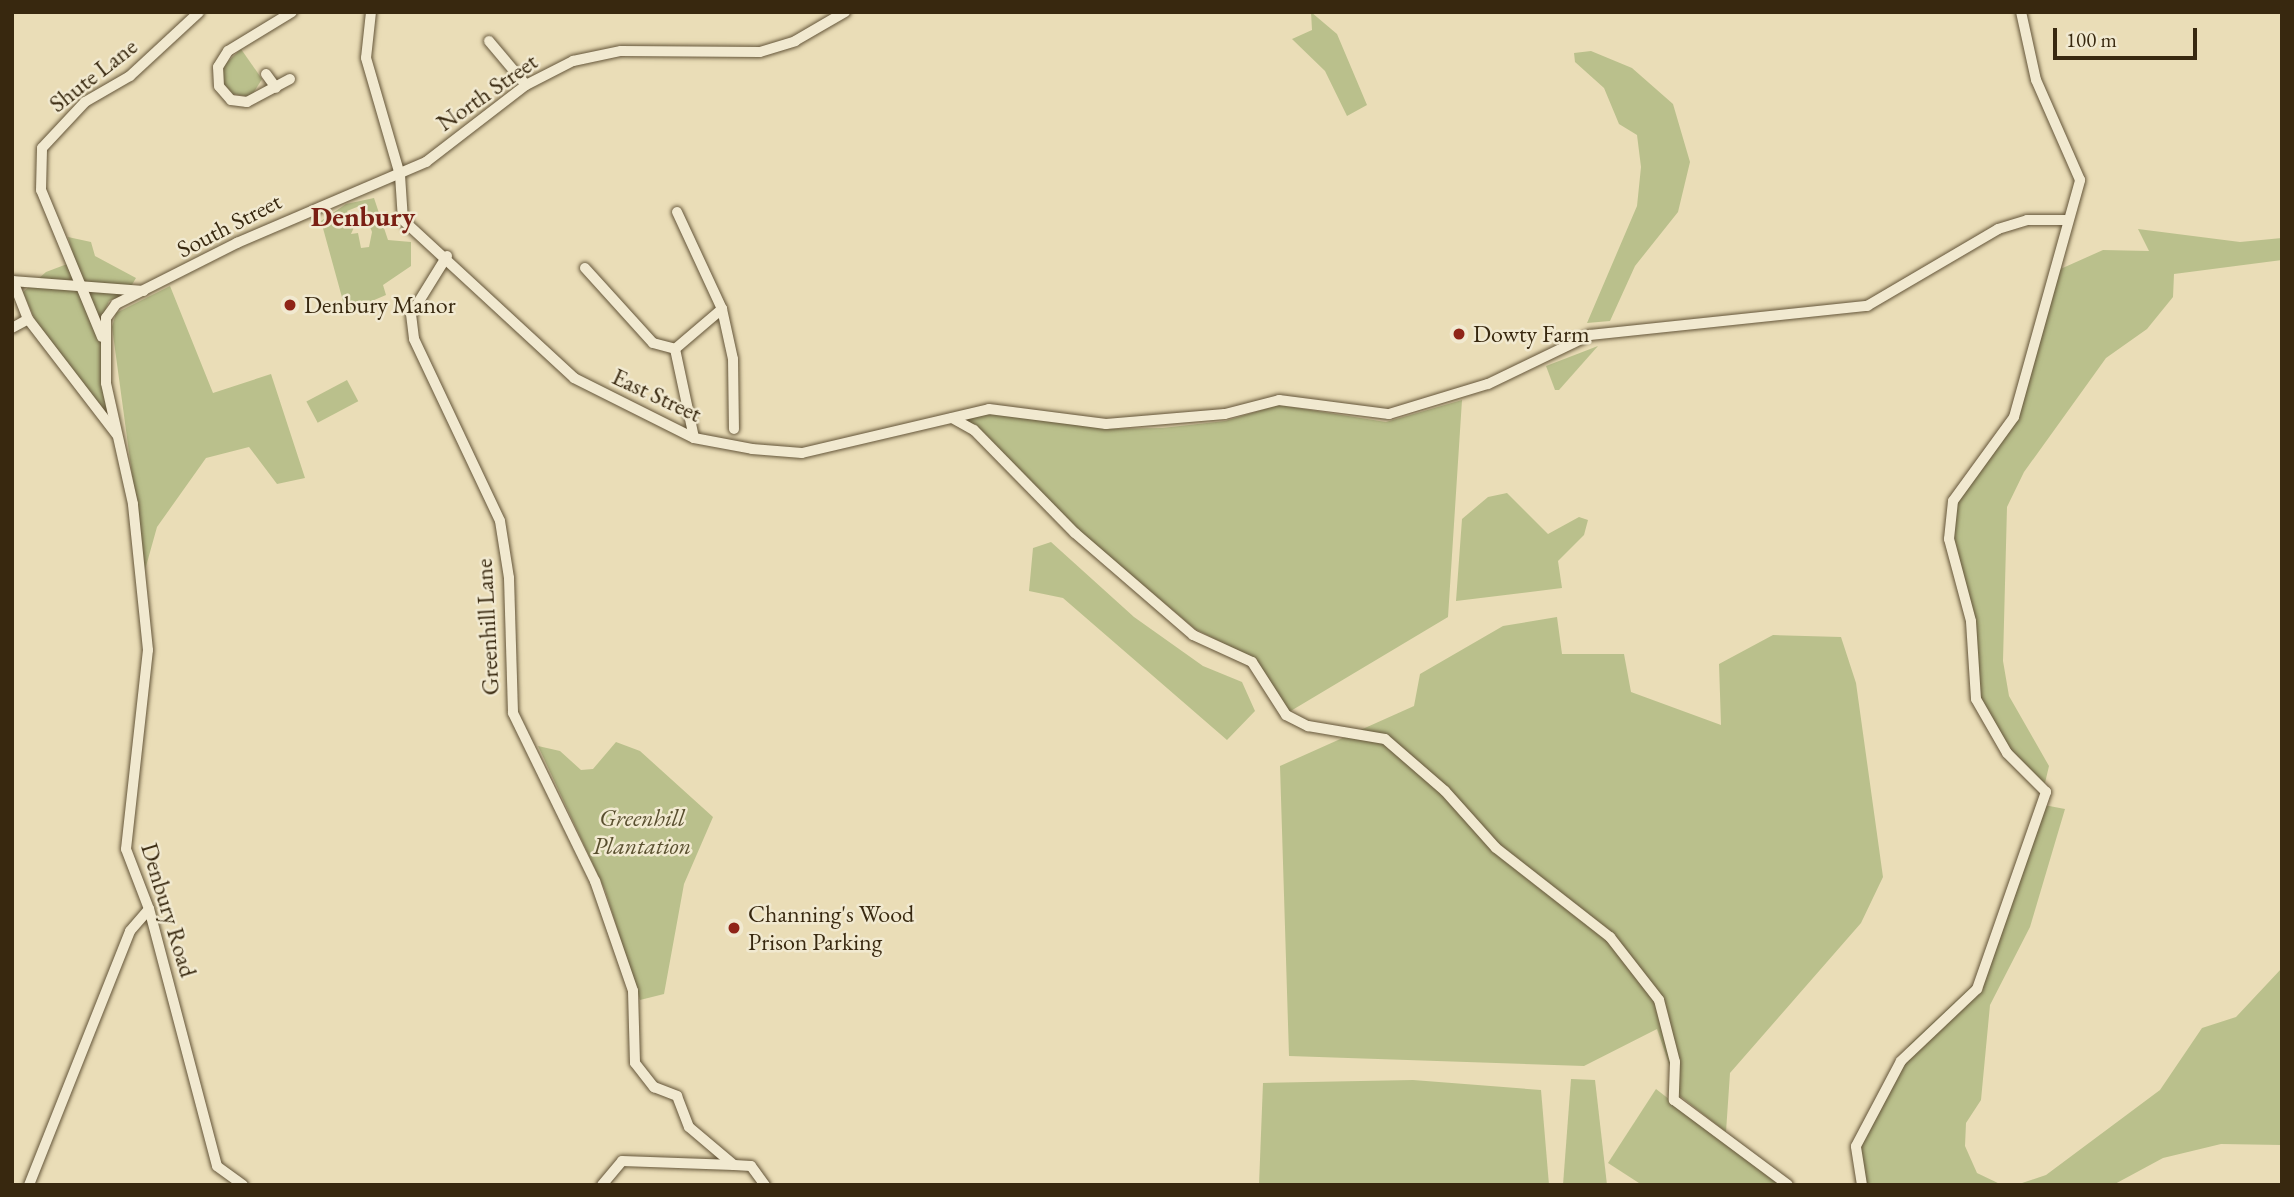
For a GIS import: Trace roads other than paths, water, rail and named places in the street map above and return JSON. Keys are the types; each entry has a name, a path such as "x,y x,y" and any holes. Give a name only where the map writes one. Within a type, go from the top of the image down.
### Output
{"street":[{"path":"290,79 247,103 231,100 219,86 218,68 228,51 292,12"},
{"name":"East Street","path":"371,12 366,58 403,220 447,256 574,378 694,438 802,453 989,409 1106,424 1164,422 1279,400 1389,414 1488,384 1590,335 1867,306 1998,229 2027,220 2068,220"},
{"name":"North Street","path":"395,176 526,85 594,53 760,52 796,41 845,12"},
{"path":"1862,1185 1856,1146 1901,1061 1977,989 2046,792 2007,752 1976,699 1971,621 1949,539 1953,501 2014,417 2080,180 2036,80 2021,12"},
{"name":"Shute Lane","path":"103,340 41,190 42,148 86,102 130,76 192,14"},
{"path":"489,41 526,85"},
{"path":"266,75 276,88"},
{"name":"South Street","path":"103,340 116,304 308,208 395,176"},
{"path":"677,212 722,309 733,359 734,429"},
{"name":"Greenhill Lane","path":"447,256 411,314 414,339 500,521 509,578 513,713 595,881 633,991 635,1063 654,1087 677,1096 689,1127 734,1165"},
{"path":"585,268 653,343 675,349"},
{"path":"117,435 29,319 13,281 79,282 144,291"},
{"path":"675,349 722,309"},
{"path":"12,328 29,319"},
{"name":"Denbury Road","path":"103,340 117,435 132,504 148,650 141,750 125,839 149,909 217,1166 243,1185"},
{"path":"675,349 694,438"},
{"path":"952,418 974,430 1075,533 1194,635 1252,662 1286,715 1308,726 1385,739 1445,790 1496,848 1610,937 1659,1000 1675,1062 1674,1100 1788,1185"},
{"path":"29,1185 130,931 149,909"},
{"path":"602,1185 622,1161 751,1166 765,1185"}],"place":[{"name":"Denbury Manor","path":"290,305"},
{"name":"Dowty Farm","path":"1459,334"},
{"name":"Channing's Wood Prison Parking","path":"734,928"}],"district":[{"name":"Denbury","path":"363,216"}],"park label":[{"name":"Greenhill Plantation","path":"642,832"}]}
